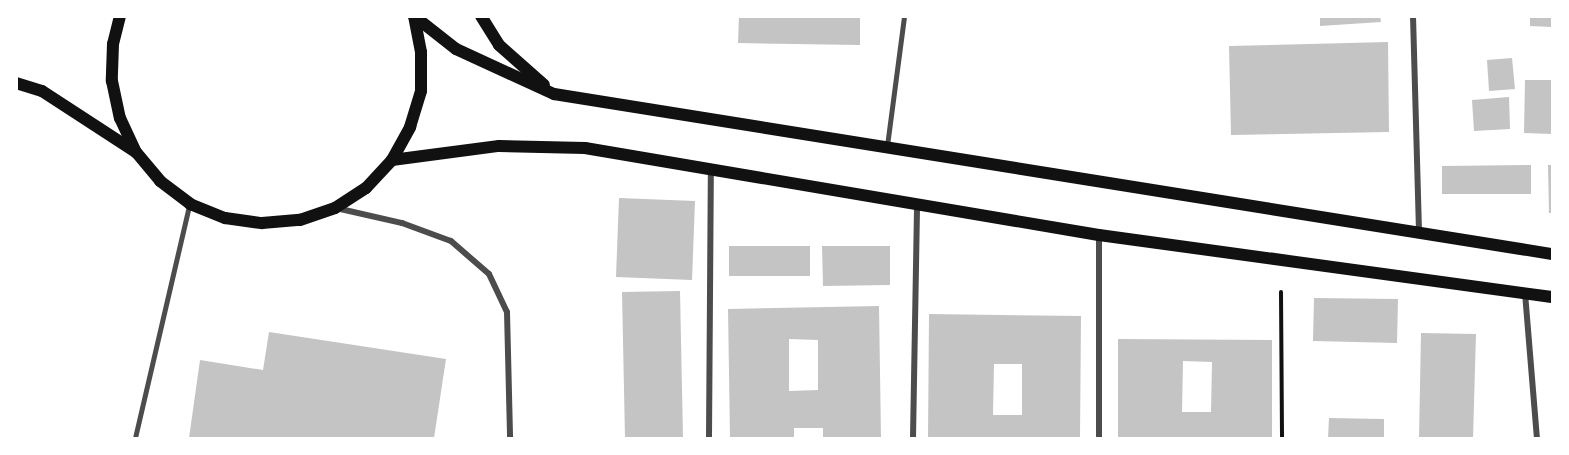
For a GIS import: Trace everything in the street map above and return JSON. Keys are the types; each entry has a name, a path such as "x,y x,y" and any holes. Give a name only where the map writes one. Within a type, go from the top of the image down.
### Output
{"main road":[{"path":"120,16 113,44 112,81 120,118 136,152 160,181 190,204 225,218 262,224 300,220 335,208 366,188 392,160 410,127 421,91 421,52 414,16"},
{"path":"414,16 456,49 554,94 1552,254"},
{"path":"481,16 499,45 554,94"},
{"path":"16,83 42,91 136,152"},
{"path":"392,160 457,149 546,145 711,170 1099,235 1552,297"}],"street":[{"path":"1413,16 1419,233"},
{"path":"709,438 711,170"},
{"path":"913,438 917,204"},
{"path":"335,208 402,223 451,241 489,274 507,312 510,438"},
{"path":"1099,235 1099,438"},
{"path":"1525,293 1537,438"}],"lane":[{"path":"887,149 904,16"},
{"path":"135,438 190,204"}],"path":[{"path":"1281,259 1282,438"}],"building":[{"path":"739,16 860,16 860,45 738,43"},
{"path":"1320,16 1380,16 1381,22 1320,26"},
{"path":"1530,16 1552,16 1552,27 1530,26"},
{"path":"1388,42 1389,132 1231,135 1229,46"},
{"path":"1512,58 1515,89 1489,91 1487,60"},
{"path":"1525,80 1552,80 1552,134 1524,133"},
{"path":"1509,97 1510,129 1474,131 1472,100"},
{"path":"1531,165 1531,194 1442,194 1442,166"},
{"path":"1548,165 1552,165 1552,213 1549,213"},
{"path":"619,198 695,201 692,280 616,277"},
{"path":"729,246 810,246 810,276 729,276"},
{"path":"822,246 890,246 890,285 823,286"},
{"path":"680,291 683,438 625,438 622,292"},
{"path":"1314,298 1398,299 1397,343 1313,341"},
{"path":"879,306 881,438 823,438 823,428 794,428 794,438 730,438 728,309","holes":["789,339 818,340 818,390 789,391"]},
{"path":"929,314 1081,316 1080,438 928,438","holes":["994,364 1022,364 1022,415 993,415"]},
{"path":"269,332 446,359 434,438 189,438 200,360 263,370"},
{"path":"1421,333 1476,334 1473,438 1419,438"},
{"path":"1118,339 1272,340 1272,438 1118,438","holes":["1183,361 1212,362 1211,412 1182,412"]},
{"path":"1329,418 1384,419 1384,438 1328,438"}]}
